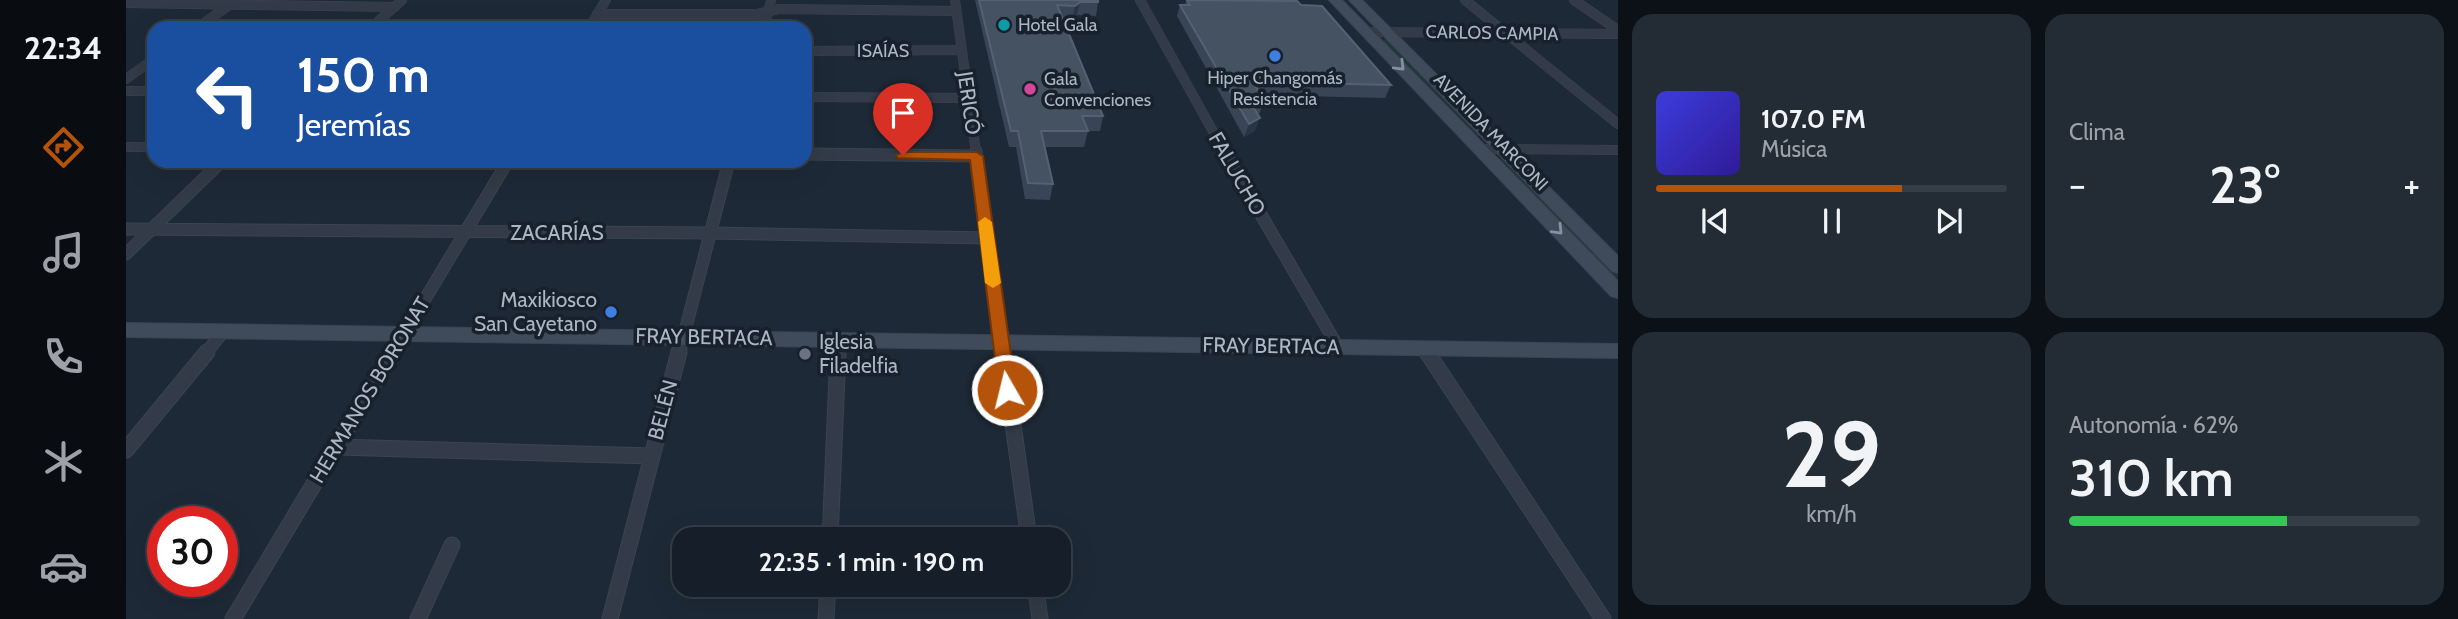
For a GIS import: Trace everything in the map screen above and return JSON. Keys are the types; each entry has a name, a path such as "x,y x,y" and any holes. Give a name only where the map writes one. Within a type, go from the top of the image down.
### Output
{"main road":[{"name":"AVENIDA MARCONI","path":"1335,0 1618,292"}],"street":[{"path":"593,21 606,0"},
{"path":"766,21 771,0"},
{"name":"FALUCHO","path":"1140,0 1219,143 1338,346"},
{"name":"AVENIDA MARCONI","path":"1355,0 1618,267"},
{"path":"1465,0 1618,124"},
{"path":"1574,0 1618,32"},
{"path":"126,3 398,3"},
{"path":"207,21 233,3"},
{"path":"379,21 398,3"},
{"path":"597,14 757,14 779,9 955,5"},
{"name":"JERICÓ","path":"955,5 1027,527"},
{"name":"CARLOS CAMPIA","path":"1366,32 1618,32"},
{"name":"ISAÍAS","path":"812,51 961,50"},
{"path":"126,79 147,64"},
{"path":"126,91 147,91"},
{"path":"812,97 968,98"},
{"path":"126,147 147,147"},
{"path":"1481,149 1618,150"},
{"path":"812,154 976,156"},
{"path":"126,254 215,168"},
{"name":"HERMANOS BORONAT","path":"233,619 504,168"},
{"name":"BELÉN","path":"610,619 727,168"},
{"name":"ZACARÍAS","path":"126,229 711,233 988,239"},
{"name":"FRAY BERTACA","path":"126,330 1618,351"},
{"path":"126,450 224,331"},
{"path":"831,527 839,339"},
{"path":"1424,348 1603,619"},
{"path":"337,447 652,456"},
{"path":"418,619 453,545"},
{"path":"826,619 827,597"},
{"path":"1037,597 1040,619"}],"green space":[{"path":"1382,40 1389,40 1484,136 1475,136"},
{"path":"1497,158 1504,158 1618,272 1618,283"}],"building":[{"path":"979,0 1098,0 1080,2 1075,6 1057,5 1103,116 1082,116 1088,131 1041,131 1053,184 1028,183 1018,131 1011,131"},
{"name":"Hiper Changomás Resistencia","path":"1187,0 1297,1 1301,5 1322,6 1391,85 1253,82 1264,100 1249,100 1260,118 1249,124 1180,5 1190,5"}],"slow traffic":[{"path":"985,222 993,283"}],"place":[{"name":"Hotel Gala","path":"1004,25"},
{"name":"Hiper Changomás Resistencia","path":"1275,56"},
{"name":"Gala Convenciones","path":"1030,89"},
{"name":"Maxikiosco San Cayetano","path":"611,312"},
{"name":"Iglesia Filadelfia","path":"805,354"}],"route":[{"path":"903,155 976,156 1007,390"}]}
